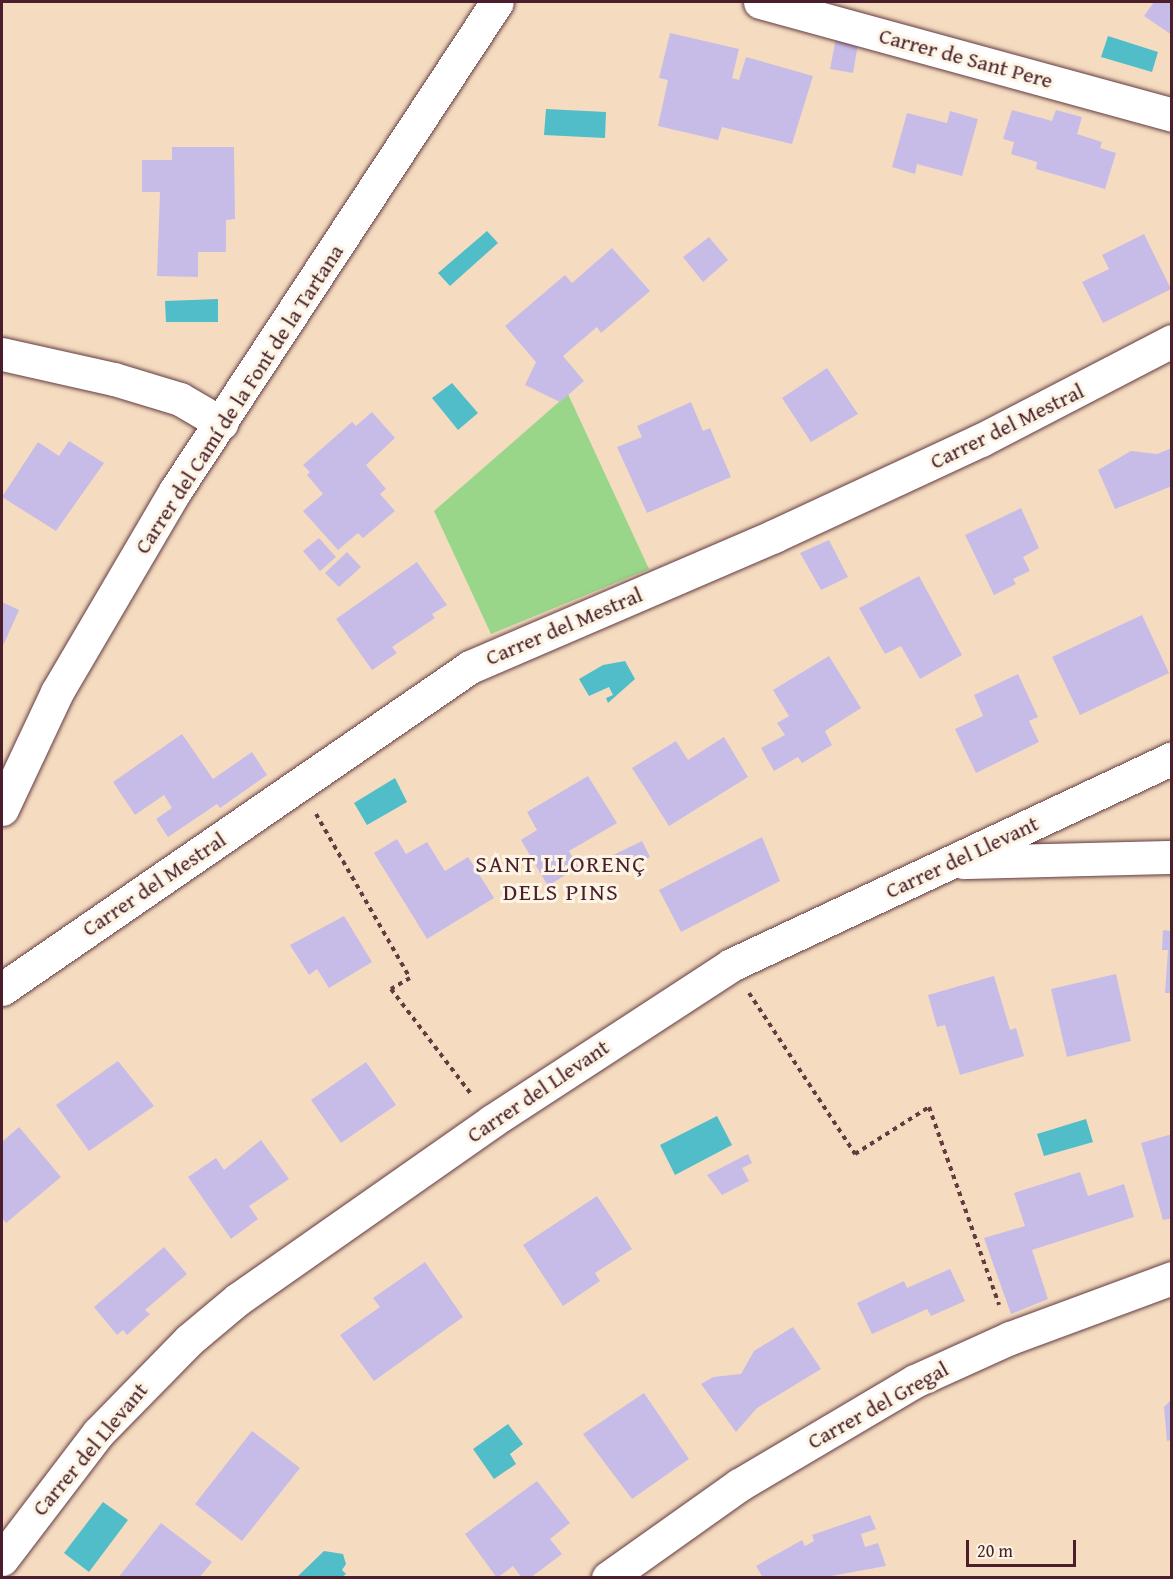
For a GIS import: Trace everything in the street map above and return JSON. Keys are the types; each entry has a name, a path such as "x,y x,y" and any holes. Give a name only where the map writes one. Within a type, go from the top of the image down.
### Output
{"street":[{"name":"Carrer del Camí de la Font de la Tartana","path":"2,809 57,692 175,491 497,2"},
{"name":"Carrer de Sant Pere","path":"760,2 1172,115"},
{"name":"Carrer del Mestral","path":"2,989 300,784 492,656 763,540 940,459 1172,341"},
{"path":"2,354 169,396 221,423"},
{"name":"Carrer del Llevant","path":"2,1558 98,1433 189,1340 238,1299 492,1121 731,965 1172,758"},
{"path":"951,862 1172,857"},
{"name":"Carrer del Gregal","path":"608,1578 739,1485 915,1381 1010,1338 1172,1278"}],"path":[{"path":"300,784 410,978 391,989 492,1121"},
{"path":"731,965 855,1154 929,1107 1010,1338"}],"green space":[{"path":"568,394 649,569 491,634 434,511"}],"water":[{"path":"1108,36 1158,52 1152,72 1101,57"},
{"path":"546,109 606,112 605,138 544,135"},
{"path":"487,231 498,243 450,286 438,273"},
{"path":"218,299 218,322 166,322 165,301"},
{"path":"452,383 478,413 458,430 432,398"},
{"path":"625,661 635,679 608,703 606,698 613,695 609,687 589,696 579,679 603,665"},
{"path":"395,778 407,802 367,825 354,803"},
{"path":"717,1116 732,1145 675,1175 660,1145"},
{"path":"1086,1119 1093,1142 1044,1156 1037,1134"},
{"path":"508,1424 523,1444 510,1454 516,1464 494,1479 473,1449"},
{"path":"103,1502 128,1520 89,1572 64,1553"},
{"path":"324,1551 343,1554 346,1564 342,1570 346,1574 342,1577 297,1577"}],"building":[{"path":"1154,2 1172,2 1172,35 1144,16"},
{"path":"670,33 739,49 732,78 739,80 746,57 813,76 792,144 722,127 718,140 658,126 668,80 659,78"},
{"path":"836,38 858,44 853,73 830,69"},
{"path":"1012,110 1052,121 1056,110 1082,117 1077,134 1102,142 1100,148 1116,153 1105,189 1036,169 1037,162 1011,154 1014,142 1003,139"},
{"path":"950,111 978,119 962,176 917,164 915,174 892,167 907,113 947,123"},
{"path":"172,147 234,147 235,219 226,220 226,252 198,252 198,277 157,276 160,192 142,192 142,160 172,160"},
{"path":"1144,234 1171,289 1103,323 1082,282 1109,269 1102,255"},
{"path":"709,237 728,260 703,282 683,257"},
{"path":"612,248 650,291 601,333 597,327 563,356 584,381 560,402 525,385 536,362 505,326 565,275 572,283"},
{"path":"827,368 858,414 811,442 782,398"},
{"path":"691,402 703,431 710,428 731,477 647,513 617,447 642,437 637,426"},
{"path":"372,412 395,438 366,465 386,489 380,494 395,511 363,538 358,533 338,550 303,511 323,494 307,475 310,472 303,465 352,422 356,426"},
{"path":"69,441 104,463 56,531 2,497 38,442 59,456"},
{"path":"1172,448 1172,486 1115,509 1098,470 1131,451 1157,454"},
{"path":"1021,508 1039,548 1023,557 1030,571 1013,579 1016,584 994,595 965,535"},
{"path":"319,538 336,557 320,571 303,551"},
{"path":"829,540 848,577 821,590 800,553"},
{"path":"347,552 361,567 339,587 325,573"},
{"path":"417,562 447,605 432,614 435,618 392,647 397,653 372,670 336,619"},
{"path":"919,576 962,655 920,679 901,646 885,654 859,608"},
{"path":"2,602 19,610 2,648"},
{"path":"1142,615 1169,673 1080,715 1052,657"},
{"path":"829,656 861,708 825,731 832,745 802,763 798,757 774,771 761,748 785,735 777,723 789,716 773,690"},
{"path":"1018,674 1038,717 1029,721 1039,742 976,773 955,729 983,716 974,695"},
{"path":"182,734 213,779 252,752 267,775 220,808 217,804 168,837 156,819 172,808 164,795 135,815 113,782"},
{"path":"724,737 748,777 669,826 632,768 676,741 688,760"},
{"path":"588,776 617,823 569,851 578,867 548,886 521,840 537,830 527,812"},
{"path":"762,837 780,881 681,932 659,890"},
{"path":"397,839 406,854 427,842 445,871 468,857 494,898 427,939 374,853"},
{"path":"642,841 650,857 609,876 601,861"},
{"path":"344,916 372,962 329,988 317,969 309,975 290,945"},
{"path":"1163,930 1172,931 1172,993 1165,993 1168,950 1162,950"},
{"path":"1116,974 1131,1041 1067,1057 1051,989"},
{"path":"994,976 1010,1030 1016,1028 1024,1056 960,1075 945,1025 937,1027 928,995"},
{"path":"118,1061 154,1106 89,1151 56,1105"},
{"path":"366,1062 396,1105 341,1143 311,1100"},
{"path":"19,1127 61,1177 6,1223 2,1218 2,1142"},
{"path":"1172,1134 1172,1218 1163,1220 1141,1143"},
{"path":"261,1140 289,1179 249,1206 258,1219 231,1239 188,1177 216,1158 224,1170"},
{"path":"748,1154 752,1163 742,1168 749,1181 722,1195 707,1175"},
{"path":"1080,1172 1088,1196 1124,1184 1134,1217 1032,1250 1048,1299 1011,1314 984,1238 1025,1226 1014,1193"},
{"path":"597,1196 632,1249 595,1273 600,1281 563,1306 523,1245"},
{"path":"164,1247 187,1274 145,1310 150,1314 127,1335 123,1330 117,1335 94,1307"},
{"path":"425,1262 463,1317 374,1381 340,1335 380,1307 373,1298"},
{"path":"950,1269 965,1301 931,1316 927,1309 872,1334 857,1303 904,1281 907,1288"},
{"path":"793,1327 821,1369 757,1408 736,1432 701,1384 713,1377 741,1374 754,1351"},
{"path":"644,1393 689,1459 632,1499 583,1434"},
{"path":"1172,1399 1172,1440 1167,1441 1164,1407"},
{"path":"252,1431 300,1468 242,1541 195,1504"},
{"path":"537,1481 570,1523 550,1539 562,1554 530,1578 522,1578 513,1566 497,1578 465,1534"},
{"path":"870,1515 876,1529 861,1534 865,1547 878,1543 886,1566 820,1578 763,1578 756,1566 802,1540 805,1546 814,1541 812,1535"},
{"path":"161,1523 212,1562 199,1578 118,1578"}],"district":[{"name":"SANT LLORENÇ DELS PINS","path":"561,878"}]}
